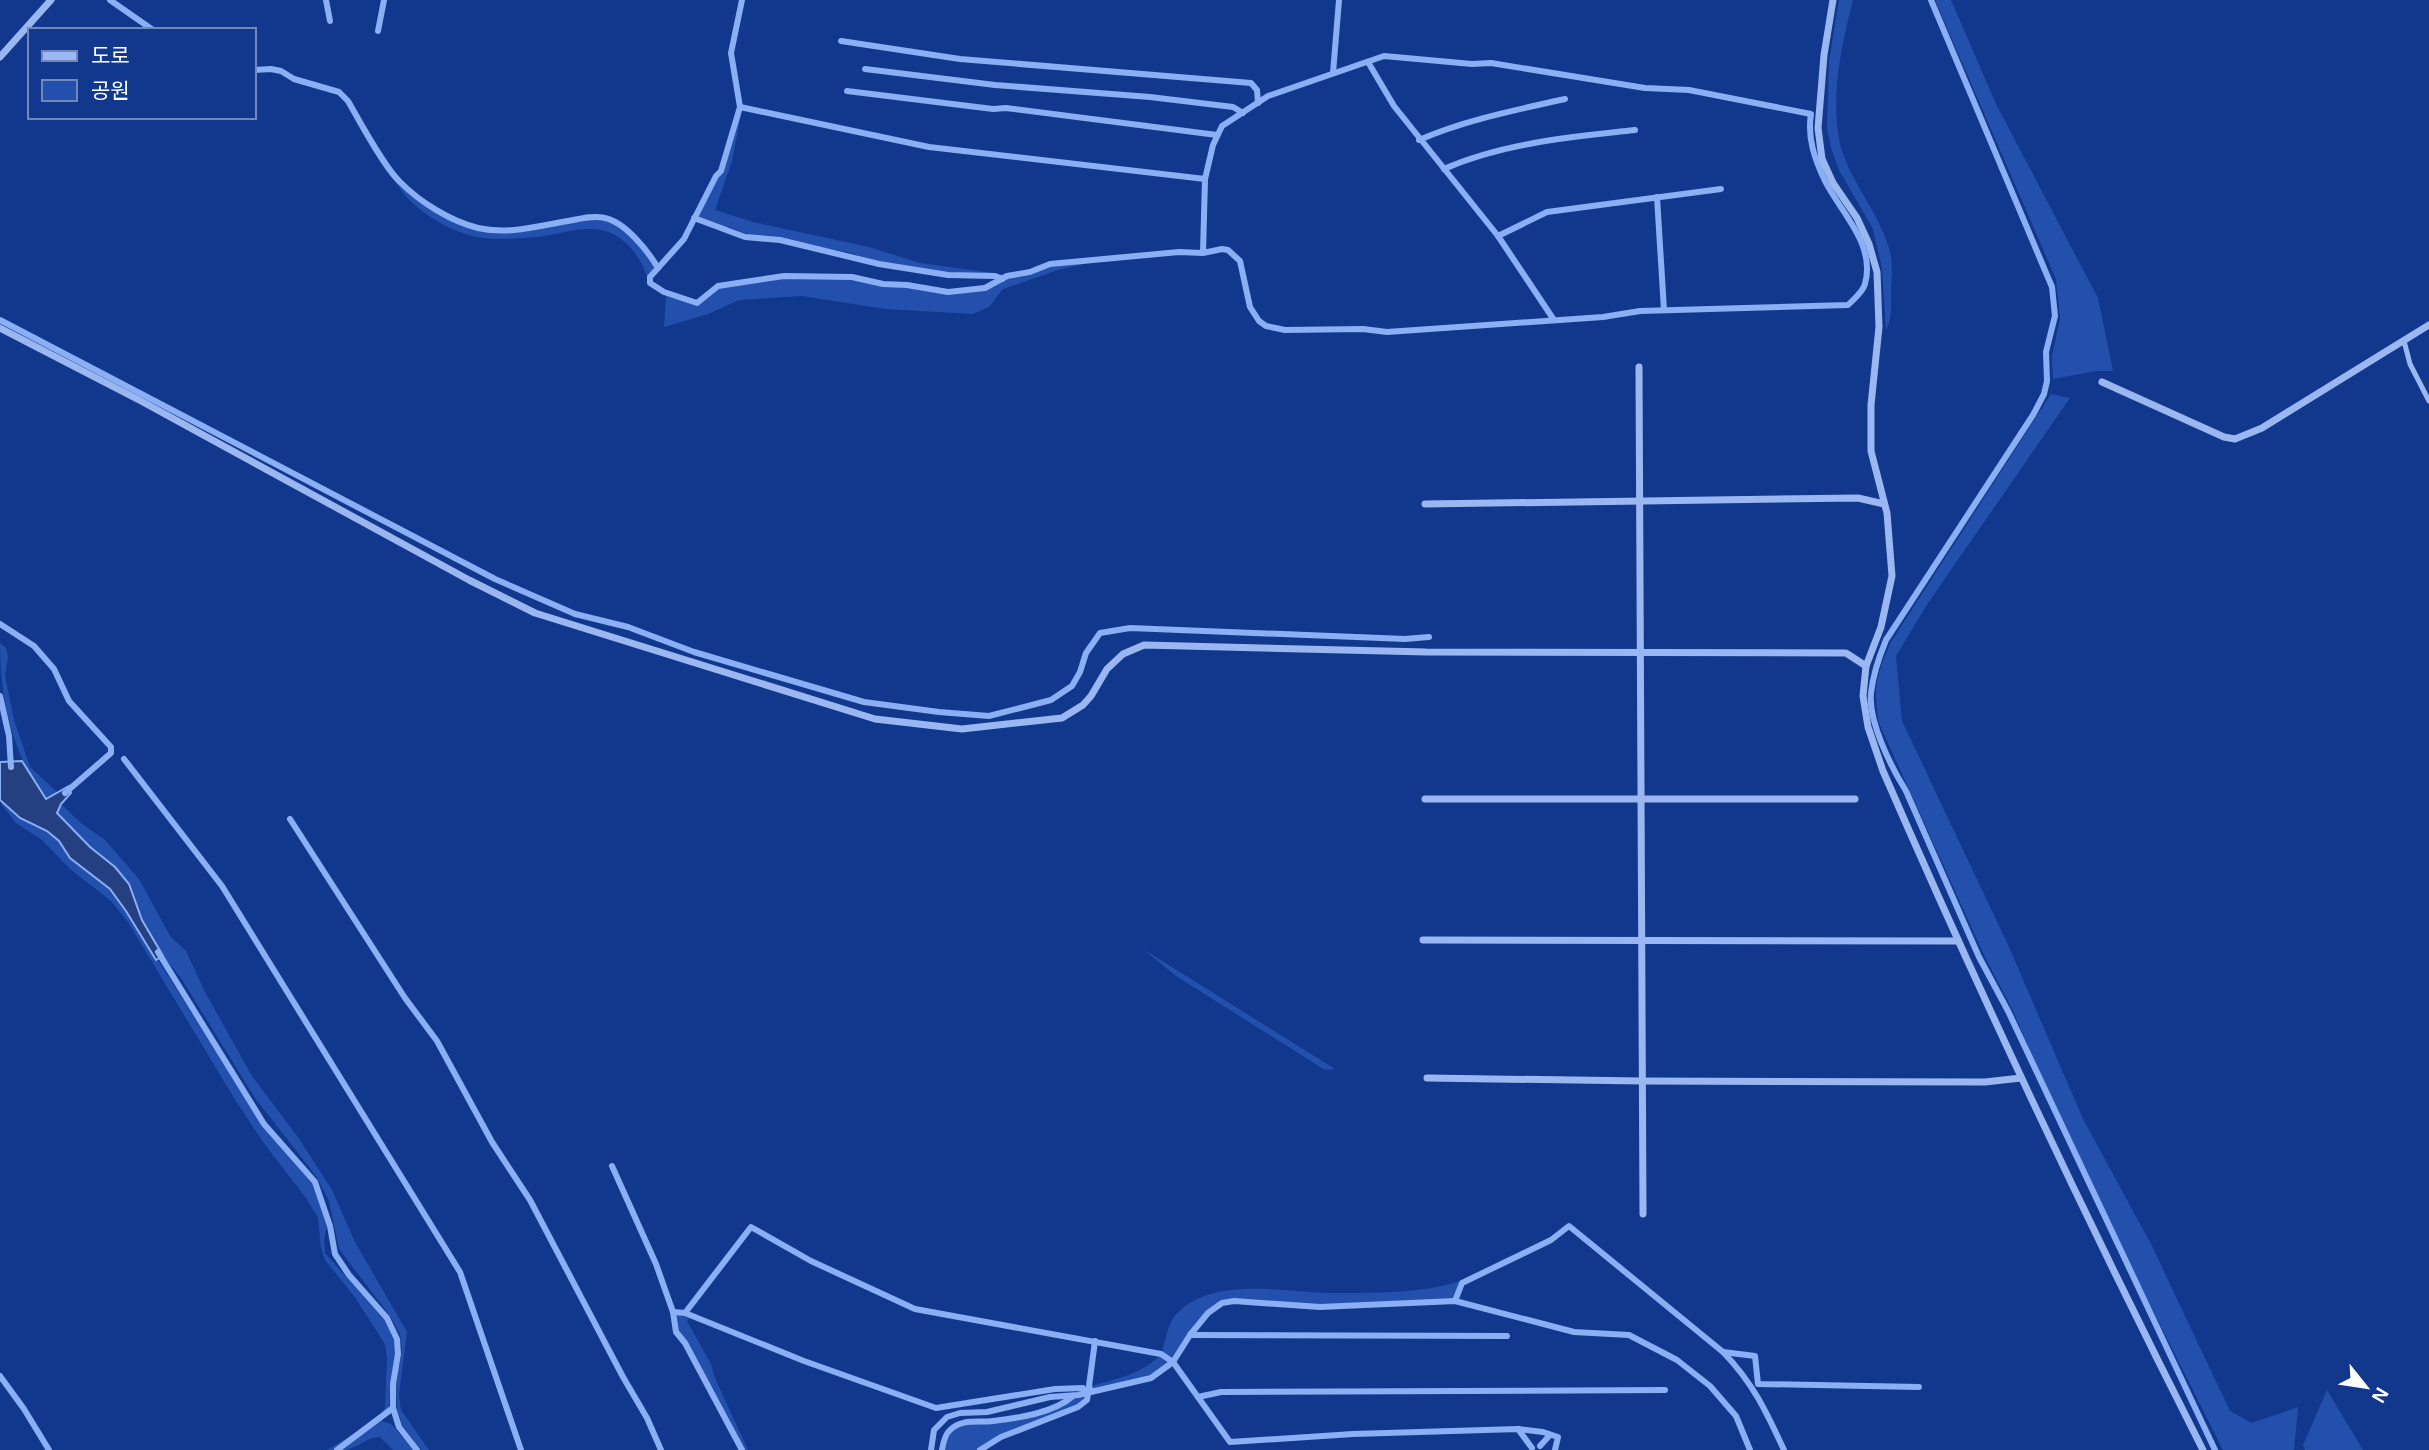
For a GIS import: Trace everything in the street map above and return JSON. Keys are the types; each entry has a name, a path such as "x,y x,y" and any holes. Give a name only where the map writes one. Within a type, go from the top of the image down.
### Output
{"street":[{"path":"0,57 51,0"},
{"path":"1833,0 1824,55 1818,128 1822,159 1870,244 1877,272 1879,327 1871,405 1871,451 1884,504 1892,576 1881,627 1866,666 1863,696 1868,727 1883,771 1957,942 2203,1450"},
{"path":"2102,382 2205,430 2235,439 2262,428 2429,325"},
{"path":"0,328 468,580 536,613 875,719 962,729 1062,719 1091,696 1107,669 1123,654 1144,645 1426,652 1846,653 1866,666"},
{"path":"1639,367 1643,1214"},
{"path":"1425,504 1858,498 1884,504"},
{"path":"1425,799 1855,799"},
{"path":"1423,940 1957,942"},
{"path":"1427,1078 1642,1082 1985,1082 2021,1078"}],"lane":[{"path":"2404,341 2410,364 2429,401"}],"green space":[{"path":"1839,0 1853,0 1837,82 1838,133 1848,165 1880,225 1891,256 1891,313 1886,330 1882,268 1873,229 1839,170 1827,128 1829,61"},
{"path":"1935,0 1951,0 1996,104 2098,298 2113,371 2096,371 2053,379 2052,356 2060,319 2056,279"},
{"path":"742,110 732,161 715,210 753,222 869,247 920,263 1007,275 1002,277 931,271 880,262 781,238 754,237 697,217 717,178 723,172"},
{"path":"396,182 445,216 479,230 503,233 574,221 606,220 628,233 656,267 647,277 641,262 630,247 617,236 601,230 585,229 537,237 503,239 458,232 422,211"},
{"path":"1097,261 1058,270 1003,289 989,307 973,314 885,309 802,296 739,300 708,314 664,327 666,296 698,305 718,288 784,278 851,279 882,286 948,294 983,290 1007,279 1029,276 1050,266"},
{"path":"2051,394 2070,398 1928,603 1896,656 1902,721 2009,947 2083,1119 2151,1244 2230,1411 2252,1423 2298,1407 2294,1450 2223,1450 2128,1261 2055,1107 1879,723 1877,682 1891,642"},
{"path":"0,643 6,648 8,657 5,676 14,720 30,767 58,793 46,799 24,764 10,725 2,684"},
{"path":"3,802 59,841 64,850 118,898 266,1129 314,1186 327,1225 325,1253 385,1320 395,1338 389,1408 379,1418 334,1450 327,1450 362,1429 385,1408 385,1344 354,1296 325,1260 318,1218 306,1198 263,1142 234,1098 128,922 111,901 70,869 42,840 16,823 1,804"},
{"path":"61,804 105,840 139,879 170,936 186,951 205,992 252,1076 300,1140 332,1190 355,1242 407,1332 399,1394 401,1410 429,1450 421,1450 402,1425 397,1409 396,1384 402,1350 400,1334 390,1316 339,1249 329,1201 316,1176 255,1098 181,978 163,956 142,920 129,884 115,867 90,847 57,813"},
{"path":"1143,949 1335,1069 1325,1070 1176,976"},
{"path":"1460,1281 1454,1300 1320,1305 1233,1299 1222,1302 1204,1314 1172,1359 1162,1352 1174,1317 1189,1303 1208,1295 1229,1290 1252,1289 1319,1293 1400,1292"},
{"path":"677,1315 689,1318 687,1321 711,1364 748,1450 743,1450 731,1423 678,1331"},
{"path":"1160,1355 1170,1361 1150,1377 1093,1390 1091,1386 1137,1371"},
{"path":"2327,1390 2363,1450 2305,1450 2303,1445"},
{"path":"1086,1395 1086,1399 1078,1406 1001,1435 978,1450 943,1450 951,1430 961,1424 995,1422 1043,1412 1067,1403 1074,1397"},
{"path":"381,1421 391,1424 414,1450 393,1450 380,1437 341,1450"}],"shaded area":[{"path":"22,761 46,799 69,786 71,793 57,813 90,847 115,867 129,884 142,920 163,956 156,960 110,889 70,858 59,841 47,831 20,818 0,800 0,762"}],"waterway":[{"path":"110,0 150,28"},
{"path":"326,0 330,21"},
{"path":"378,31 384,0"},
{"path":"742,0 731,53 740,107 721,171 684,239 650,277 650,283 664,292 697,303 718,286 784,276 852,277 883,284 948,292 985,288 1007,276 1030,272 1050,264 1179,252 1203,253 1222,249 1228,250 1240,261 1250,307 1259,321 1266,326 1285,330 1363,329 1387,332 1603,317 1640,311 1848,305 1864,287 1867,269 1866,256 1855,229 1818,165 1811,140 1811,114 1689,90 1645,88 1491,63 1472,64 1384,56 1268,96 1222,126 1213,145 1205,179 1203,253"},
{"path":"1333,73 1339,0"},
{"path":"1931,0 2052,287 2055,316 2046,352 2047,381 2044,394 1886,640 1872,686 1873,717 1888,757 1906,791 1979,957 2008,1011 2215,1450"},
{"path":"841,41 960,59 1251,83 1257,90 1258,103"},
{"path":"1368,62 1394,106 1498,236 1554,320"},
{"path":"865,69 995,85 1150,97 1233,107 1243,113"},
{"path":"256,70 281,71 294,79 339,92 348,101 372,144 400,182 446,216 467,225 500,231 586,218 605,218 628,231 658,268"},
{"path":"847,91 1217,135"},
{"path":"1419,140 1472,121 1565,99"},
{"path":"740,107 929,147 1205,179"},
{"path":"1444,169 1513,147 1635,130"},
{"path":"1498,236 1547,212 1721,189"},
{"path":"1657,197 1664,310"},
{"path":"694,218 745,237 780,240 879,264 948,275 995,276 1002,279"},
{"path":"0,320 495,579 575,614 628,627 694,652 864,702 989,716 1051,700 1072,686 1086,653 1100,633 1130,628 1405,639 1429,637"},
{"path":"0,624 34,646 54,669 69,701 111,747 111,753 65,793"},
{"path":"0,696 9,736 11,767"},
{"path":"124,759 222,886 460,1272 521,1450"},
{"path":"290,819 405,998 437,1041 492,1142 530,1200 647,1418 661,1450"},
{"path":"158,952 264,1124 315,1182 330,1226 335,1254 349,1275 387,1318 397,1339 393,1408 399,1427 417,1450"},
{"path":"612,1166 656,1264 673,1312 676,1332 685,1343 742,1450"},
{"path":"1455,1301 1462,1283 1551,1240 1569,1226 1723,1352 1755,1356 1758,1384 1919,1387"},
{"path":"685,1313 751,1227 811,1261 915,1309 1161,1354 1173,1362 1230,1442 1353,1434 1518,1429 1558,1437 1555,1450"},
{"path":"931,1450 934,1430 947,1417 960,1413 987,1412 1050,1397 1078,1395 1151,1378 1173,1362 1208,1313 1222,1303 1234,1301 1320,1307 1455,1301 1574,1332 1629,1335 1677,1360 1710,1386 1736,1416 1750,1450"},
{"path":"673,1312 685,1313 804,1361 936,1408 1055,1389 1083,1388 1088,1393 1087,1400 1078,1407 1001,1437 980,1450"},
{"path":"1190,1335 1507,1336"},
{"path":"1091,1392 1089,1386 1095,1341"},
{"path":"1723,1352 1758,1398 1784,1450"},
{"path":"0,1376 49,1450"},
{"path":"1198,1397 1221,1392 1665,1390"},
{"path":"942,1450 948,1432 955,1426 1035,1414 1056,1407 1073,1396"},
{"path":"337,1450 393,1408"},
{"path":"1518,1429 1532,1448"},
{"path":"1540,1446 1550,1435"}]}
